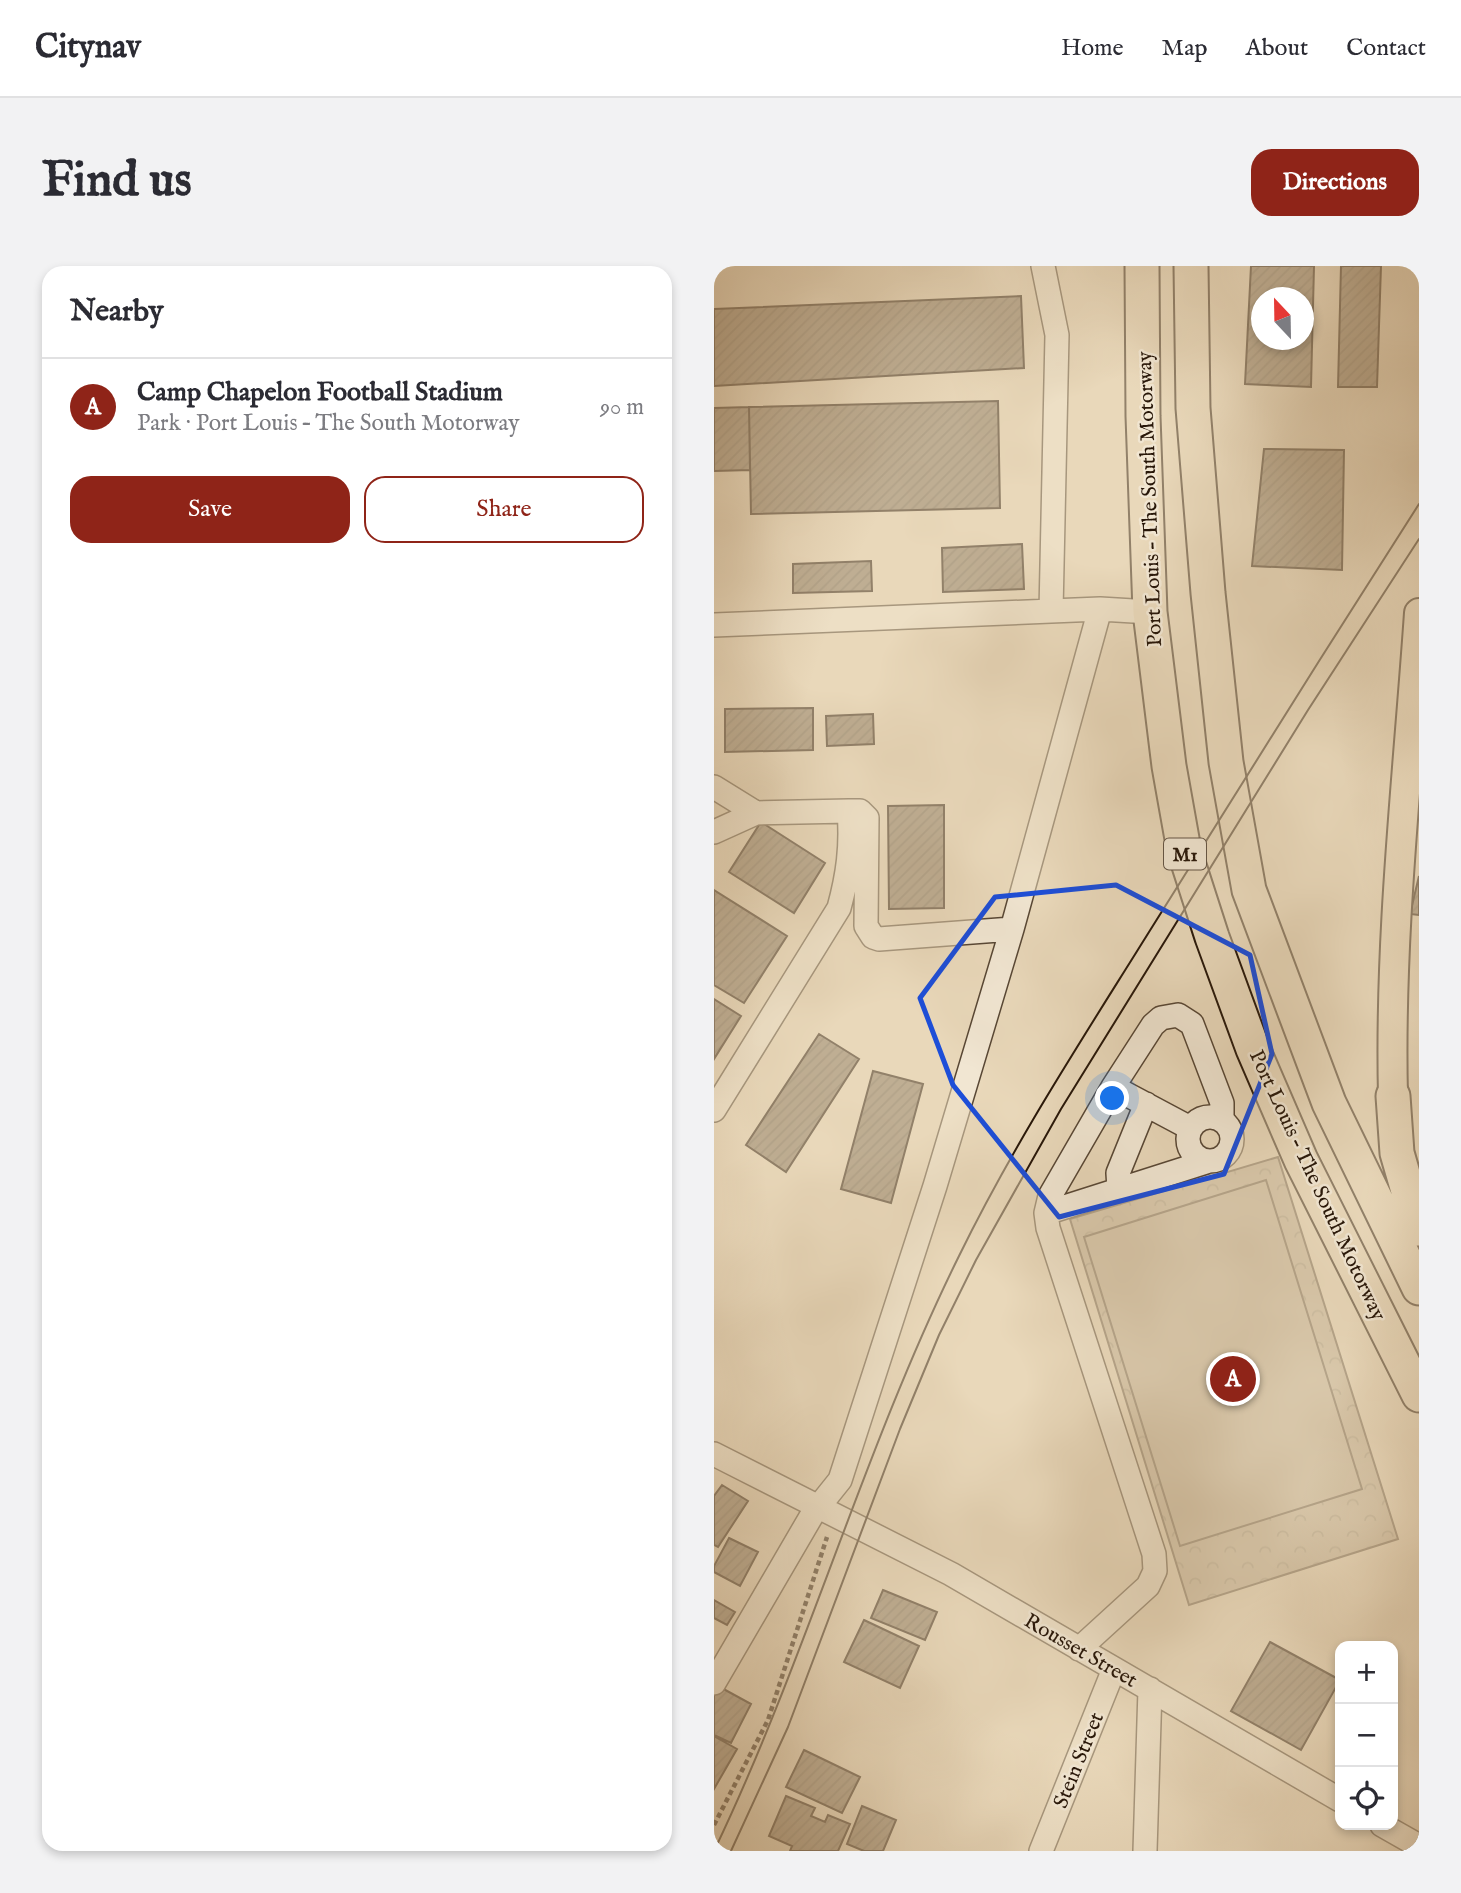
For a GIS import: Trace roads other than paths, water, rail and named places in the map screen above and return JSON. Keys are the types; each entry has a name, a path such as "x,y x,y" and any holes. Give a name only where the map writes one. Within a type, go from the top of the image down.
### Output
{"highway":[{"name":"Port Louis – The South Motorway","path":"1142,266 1143,416 1150,612 1184,850 1212,937 1254,1049 1301,1160 1419,1395"},
{"path":"1191,266 1193,408 1210,606 1226,762 1249,890 1329,1103 1419,1288"},
{"path":"1393,1096 1397,1153 1419,1229"}],"main road":[{"path":"1393,1096 1391,1037 1394,962 1413,778 1419,612"}],"street":[{"path":"1043,266 1057,335 1051,611"},
{"path":"714,1683 825,1516 840,1480 935,1186 1012,929 1100,609"},
{"path":"714,625 1100,609 1150,612"},
{"path":"714,787 756,813"},
{"path":"714,1110 839,908 848,876 851,841 849,811"},
{"path":"714,832 756,813 860,811 866,818 866,926 873,937 879,939 1012,929"},
{"path":"1079,1649 1148,1586 1155,1571 1154,1554 1048,1228 1046,1213 1050,1196 1113,1087 1153,1025 1161,1018 1178,1015 1192,1024 1222,1103 1222,1119"},
{"path":"1113,1087 1190,1128"},
{"path":"1393,1096 1419,1170"},
{"path":"1119,1189 1118,1174 1146,1104"},
{"path":"1046,1213 1223,1157 1232,1146 1232,1131 1222,1119 1208,1116 1195,1122 1188,1135 1191,1150 1201,1159 1209,1161"},
{"name":"Rousset Street","path":"714,1454 825,1516 951,1574 1335,1797"},
{"name":"Stein Street","path":"1041,1851 1114,1668"},
{"path":"1145,1851 1150,1689"},
{"path":"1391,1830 1419,1846"}],"tram line":[{"path":"714,1851 778,1703 894,1403 925,1329 980,1214 1074,1051 1419,504"},
{"path":"731,1851 788,1727 900,1429 939,1335 976,1260 1061,1109 1308,710 1419,539"}],"place":[{"name":"Camp Chapelon Football Stadium","path":"1233,1379"}]}
